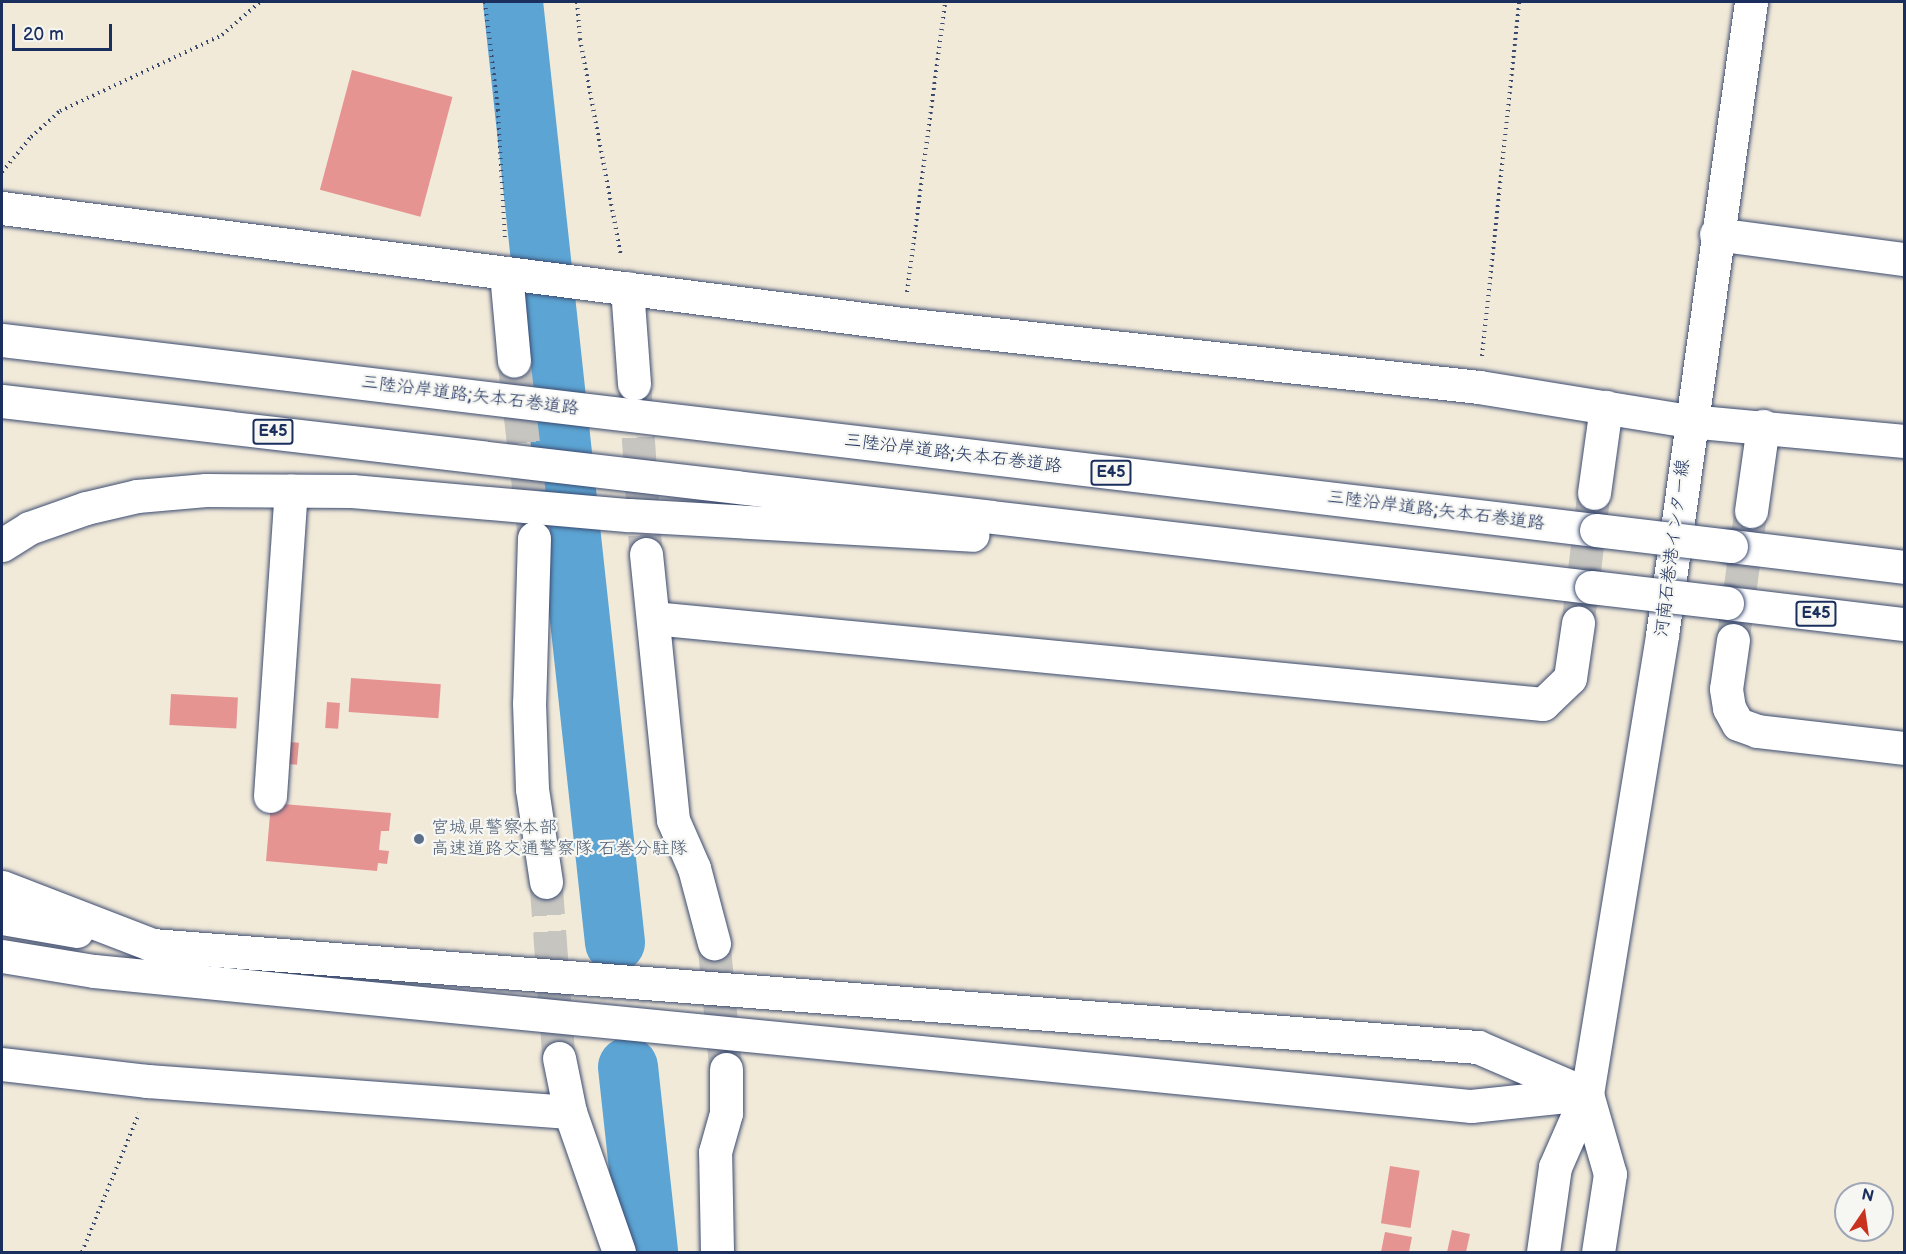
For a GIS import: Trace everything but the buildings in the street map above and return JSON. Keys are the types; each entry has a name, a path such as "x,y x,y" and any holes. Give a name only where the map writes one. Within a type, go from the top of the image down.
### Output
{"main road":[{"name":"河南石巻港インター線","path":"1587,1094 1662,635 1689,421 1751,2"},
{"path":"2,208 903,324 1479,387 1689,421 1763,426 1905,441"},
{"path":"1716,234 1905,259"},
{"path":"514,274 514,361"},
{"path":"619,287 634,384"},
{"name":"三陸沿岸道路;矢本石巻道路","path":"2,340 1905,567"},
{"name":"E45","path":"2,401 1905,624"},
{"path":"1594,493 1605,407"},
{"path":"1751,511 1763,426"},
{"path":"2,545 39,525 137,496 206,490 352,491 629,514 1342,557"},
{"path":"270,796 291,491"},
{"path":"534,538 529,703 532,789 546,882"},
{"path":"646,554 673,820 694,868 714,943"},
{"path":"653,618 1543,704 1570,678 1578,623"},
{"path":"1733,640 1726,689 1729,708 1738,724 1757,731 1905,748"},
{"path":"2,887 152,945"},
{"path":"2,918 152,945 1478,1047 1587,1094"},
{"path":"2,956 94,971 1471,1106 1587,1094"},
{"path":"559,1058 570,1112 619,1252"},
{"path":"2,1064 147,1080 570,1112"},
{"path":"717,1252 714,1152 726,1113 726,1069"},
{"path":"1543,1252 1555,1167 1587,1094"},
{"path":"1587,1094 1610,1174 1598,1252"}],"path":[{"path":"2,172 31,137 60,111 222,34 260,2"},
{"path":"484,2 498,110 514,274"},
{"path":"577,2 580,39 619,287"},
{"path":"903,324 945,2"},
{"path":"1479,387 1519,2"},
{"path":"82,1252 137,1121 147,1080"}],"waterway":[{"path":"513,2 615,942"},
{"path":"628,1067 648,1252"}],"tunnel":[{"path":"514,361 534,533"},
{"path":"635,388 646,554"},
{"path":"1578,623 1594,493"},
{"path":"1733,640 1751,511"},
{"path":"546,882 559,1058"},
{"path":"714,943 726,1069"}],"place":[{"name":"宮城県警察本部 高速道路交通警察隊 石巻分駐隊","path":"419,839"}]}
